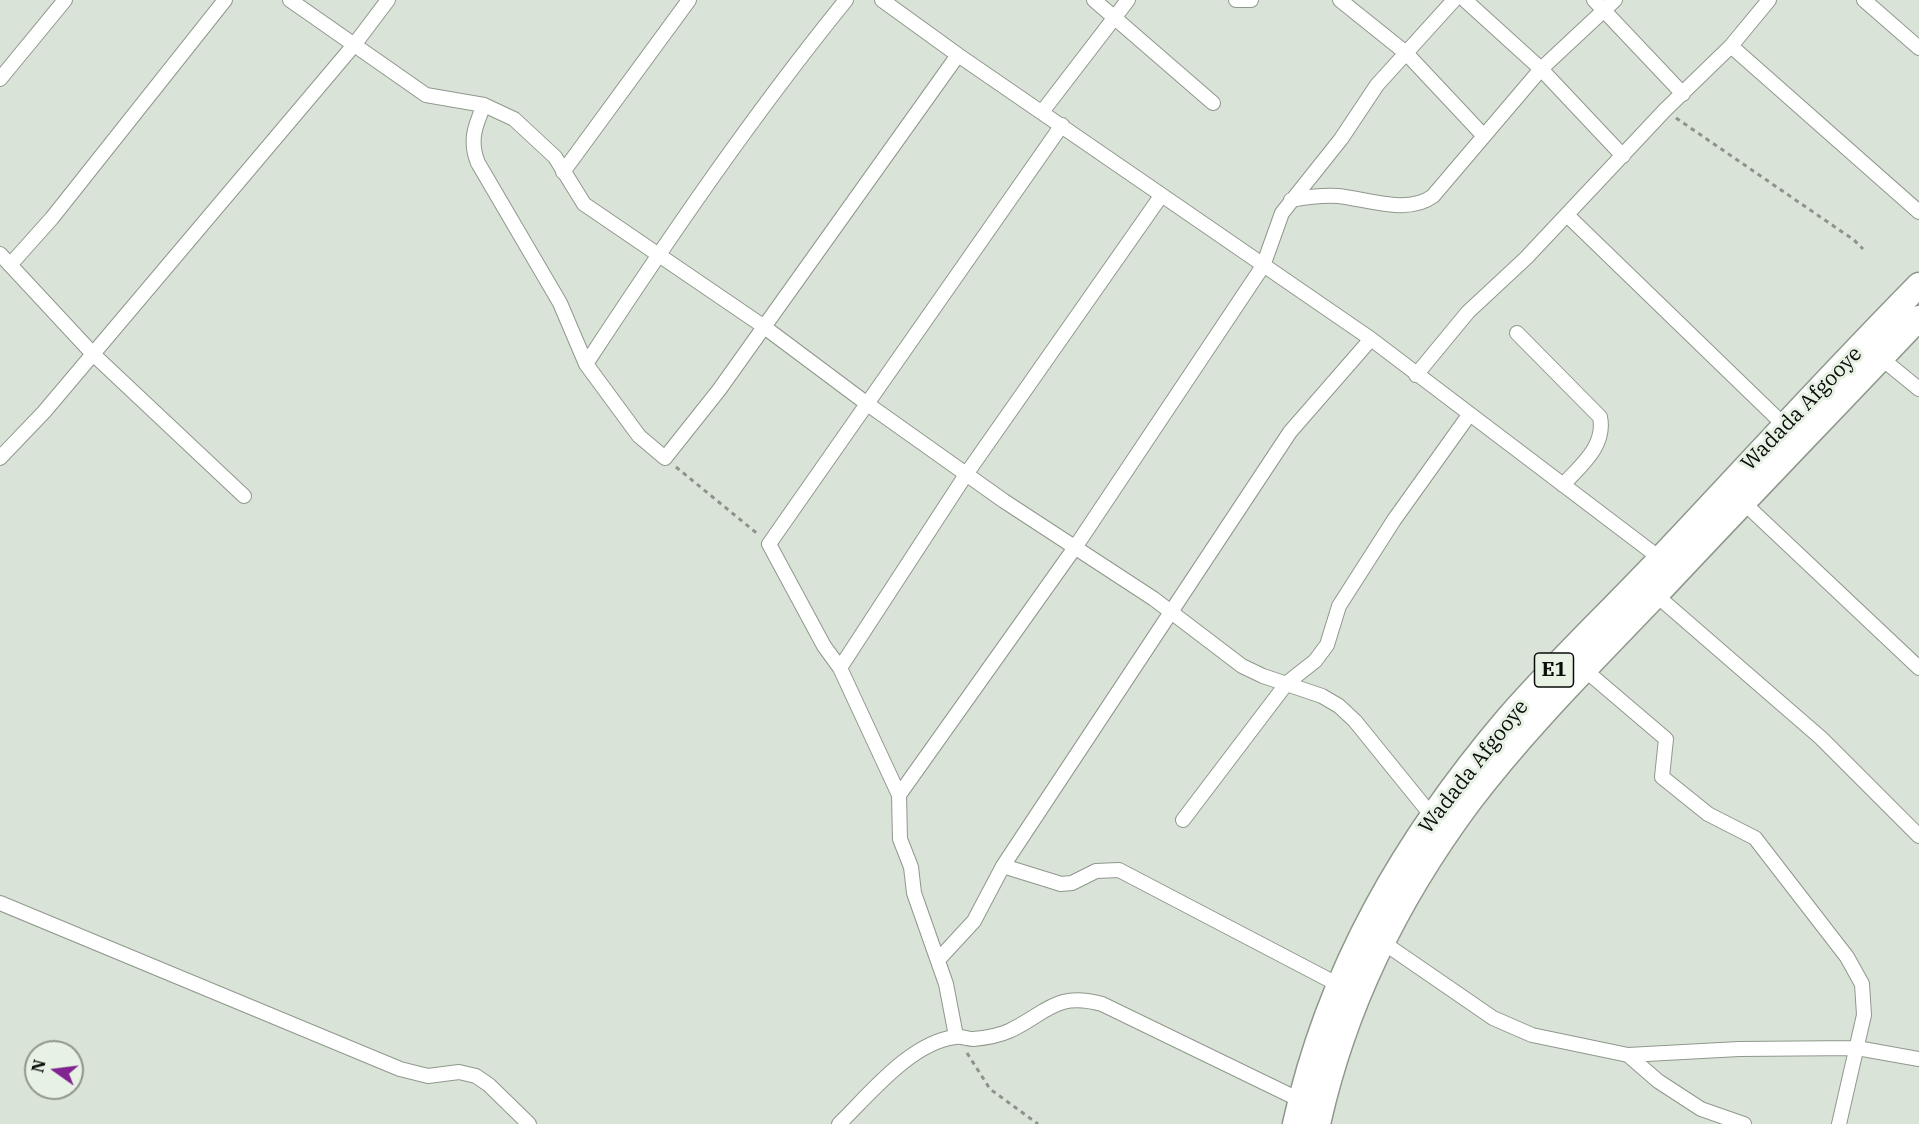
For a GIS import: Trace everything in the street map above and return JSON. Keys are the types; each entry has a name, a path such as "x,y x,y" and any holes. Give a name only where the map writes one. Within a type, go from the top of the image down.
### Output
{"highway":[{"name":"Wadada Afgooye","path":"1294,1124 1316,1044 1337,984 1399,865 1432,816 1509,717 1919,285"},
{"name":"Wadada Afgooye","path":"1318,1124 1325,1091 1357,994 1381,941 1437,849 1470,802 1522,738 1585,670 1919,318"}],"street":[{"path":"0,79 65,0"},
{"path":"10,265 52,218 225,0"},
{"path":"290,0 426,95 484,105 514,119 555,158 584,204 763,326 866,404 1004,501 1076,546 1170,611 1242,666 1322,696 1339,706 1355,721 1432,816"},
{"path":"0,458 44,412 354,45 388,0"},
{"path":"563,172 689,0"},
{"path":"586,364 658,254 786,73 846,0"},
{"path":"882,0 958,56 1062,125 1161,196 1371,339 1661,559"},
{"path":"1094,0 1213,103"},
{"path":"1042,112 1113,16 1128,0"},
{"path":"1236,0 1251,0"},
{"path":"1340,0 1406,53 1483,135"},
{"path":"899,795 1076,546 1263,266 1275,229 1292,200 1341,139 1377,85 1454,0"},
{"path":"1465,0 1541,69 1623,156"},
{"path":"1594,0 1683,94"},
{"path":"1292,200 1315,196 1336,196 1410,206 1422,204 1432,196 1541,69 1615,0"},
{"path":"1416,375 1468,312 1526,258 1665,110 1731,46 1769,0"},
{"path":"1864,0 1919,48"},
{"path":"1731,46 1919,212"},
{"path":"484,105 474,128 472,150 560,303 586,364 639,436 665,458 719,390 958,56"},
{"path":"956,1036 946,984 914,893 911,867 900,839 899,795 840,668 824,646 769,544 1062,125"},
{"path":"840,668 967,473 1161,196"},
{"path":"1567,215 1785,426"},
{"path":"0,254 93,354 244,496"},
{"path":"1517,333 1600,417 1603,430 1598,445 1563,485"},
{"path":"938,960 974,921 1003,866 1290,432 1371,339"},
{"path":"1881,358 1919,389"},
{"path":"1183,820 1287,683 1315,661 1327,645 1339,606 1394,520 1469,415"},
{"path":"1744,503 1919,669"},
{"path":"1656,595 1821,738 1919,836"},
{"path":"1585,670 1666,739 1662,777 1708,814 1755,838 1847,957 1862,984 1865,999 1857,1048 1839,1124"},
{"path":"1003,866 1061,884 1072,883 1096,871 1119,870 1337,984"},
{"path":"0,903 400,1069 428,1076 459,1072 476,1076 489,1085 529,1124"},
{"path":"1381,941 1493,1018 1532,1035 1628,1055 1739,1049 1857,1048 1919,1059"},
{"path":"839,1124 902,1062 923,1049 956,1036 973,1039 995,1036 1011,1030 1035,1013 1077,999 1092,1001 1300,1100"},
{"path":"1628,1055 1658,1081 1701,1109 1744,1124"}],"path":[{"path":"1665,110 1854,240 1863,249"},
{"path":"665,458 769,544"},
{"path":"956,1036 990,1089 1038,1124"}]}
